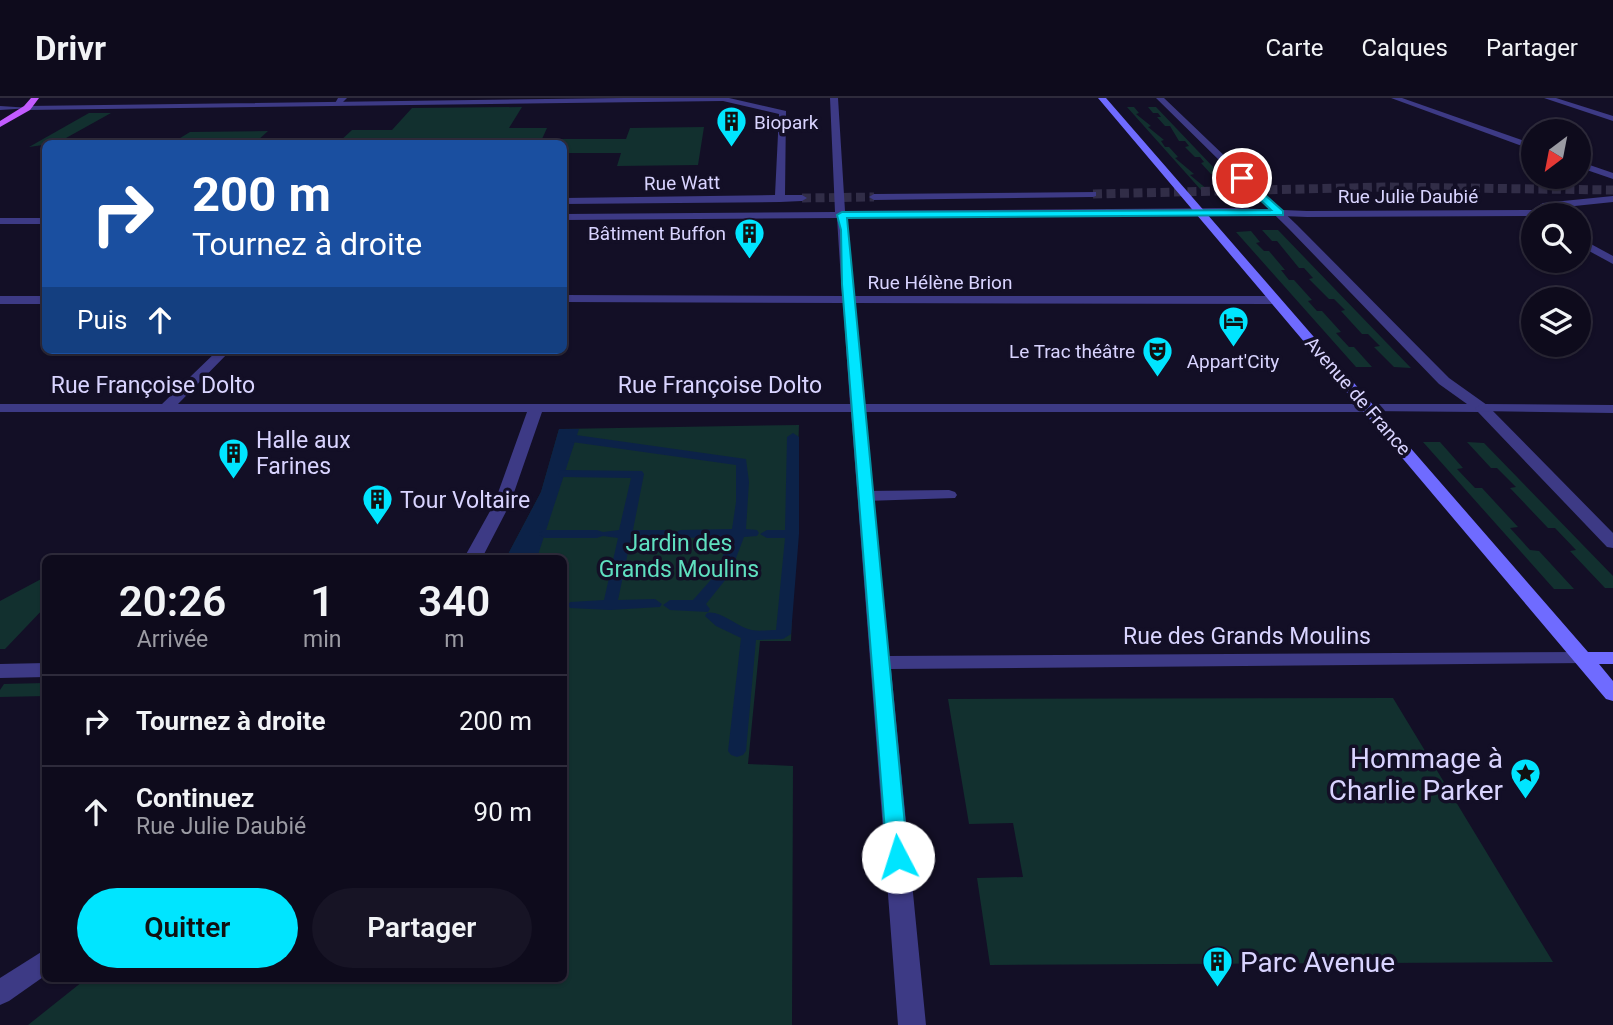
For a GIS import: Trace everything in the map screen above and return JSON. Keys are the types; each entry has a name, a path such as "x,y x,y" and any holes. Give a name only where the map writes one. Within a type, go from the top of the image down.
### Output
{"main road":[{"path":"0,125 27,107 35,98"}],"street":[{"path":"834,98 838,201 845,230 912,1025"},
{"name":"Avenue de France","path":"1102,98 1613,694"},
{"path":"1160,98 1279,213 1444,381 1482,408 1613,543"},
{"path":"1395,98 1521,143"},
{"path":"1548,98 1613,119"},
{"path":"0,108 340,101 723,99 783,113 780,199"},
{"path":"1591,168 1613,176"},
{"path":"874,197 1093,194"},
{"name":"Rue Watt","path":"567,201 802,198"},
{"name":"Rue Julie Daubié","path":"1573,203 1613,199"},
{"name":"Rue Julie Daubié","path":"567,217 1236,211 1521,214"},
{"path":"0,221 42,221"},
{"path":"1591,248 1613,261"},
{"name":"Rue Hélène Brion","path":"567,299 1275,300"},
{"path":"0,300 42,300"},
{"path":"166,408 221,354"},
{"name":"Rue Françoise Dolto","path":"0,408 1613,409"},
{"path":"475,555 502,504 536,408"},
{"path":"866,496 948,495"},
{"name":"Rue des Grands Moulins","path":"882,663 1613,658"},
{"path":"0,671 42,670"},
{"path":"0,993 42,963"}],"green space":[{"path":"522,107 509,128 547,128 542,139 626,139 630,128 704,127 698,165 617,166 621,153 567,153 567,140 341,140 352,130 392,130 412,108"},
{"path":"1127,107 1134,107 1139,113 1136,114 1164,140 1161,141 1165,147 1169,147 1178,157 1175,158 1194,174 1190,175 1208,190 1201,190"},
{"path":"1148,107 1156,107 1235,190 1226,190 1218,181 1222,180 1211,174 1201,163 1204,162 1200,157 1195,157 1185,147 1189,146 1185,141 1179,141 1170,126 1165,126 1157,117 1161,117 1158,113 1153,113"},
{"path":"89,113 111,113 62,140 42,140 42,145 29,147"},
{"path":"268,131 258,140 177,140 190,132"},
{"path":"1262,230 1278,230 1411,368 1394,367 1374,347 1380,346 1368,334 1362,334 1341,311 1345,310 1334,299 1329,299 1309,279 1313,278 1304,268 1299,268 1277,241 1272,241"},
{"path":"1251,231 1260,242 1256,243 1264,251 1269,251 1285,270 1281,270 1289,280 1294,280 1312,300 1308,301 1317,311 1322,311 1341,332 1336,333 1349,347 1354,347 1372,367 1356,367 1236,232"},
{"name":"Jardin des Grands Moulins","path":"799,425 791,641 760,641 748,764 793,766 792,1025 28,1025 82,982 567,982 567,555 508,555 541,492 559,429"},
{"path":"1423,442 1440,442 1463,468 1457,469 1475,488 1482,488 1518,527 1510,528 1530,550 1539,551 1574,589 1554,589"},
{"path":"1467,442 1484,443 1613,576 1613,588 1605,588 1570,551 1576,550 1555,528 1548,528 1510,488 1516,487 1497,468 1491,468"},
{"path":"42,579 42,610 5,649 0,649 0,601"},
{"path":"42,683 42,696 0,697 4,684"},
{"path":"1393,698 1553,962 990,965 977,878 1023,877 1013,823 969,824 948,699"}],"water":[{"path":"559,429 579,429 538,555 508,555 541,492"}],"waterway":[{"path":"792,534 793,437"},
{"path":"576,439 742,462 742,502 738,533"},
{"path":"564,474 576,474"},
{"path":"585,474 638,474 625,534"},
{"path":"680,534 738,533"},
{"path":"697,605 723,574 738,533"},
{"path":"738,533 752,533"},
{"path":"545,534 597,534"},
{"path":"608,534 625,534"},
{"path":"610,605 625,534"},
{"path":"625,534 665,534"},
{"path":"767,534 792,534"},
{"path":"749,636 783,634 792,534"},
{"path":"610,605 655,604"},
{"path":"575,605 610,605"},
{"path":"670,605 697,605"},
{"path":"697,605 703,609"},
{"path":"712,616 749,636"},
{"path":"737,751 749,636"}],"tunnel":[{"path":"1093,194 1386,187 1613,190"},
{"path":"802,198 874,197"}],"place":[{"name":"Biopark","path":"731,149"},
{"name":"Bâtiment Buffon","path":"749,260"},
{"name":"Appart'City","path":"1233,349"},
{"name":"Le Trac théâtre","path":"1158,378"},
{"name":"Halle aux Farines","path":"233,480"},
{"name":"Tour Voltaire","path":"377,527"},
{"name":"Hommage à Charlie Parker","path":"1526,801"},
{"name":"Parc Avenue","path":"1217,989"}],"route":[{"path":"898,857 842,215 1236,211 1279,213 1242,178"}]}
